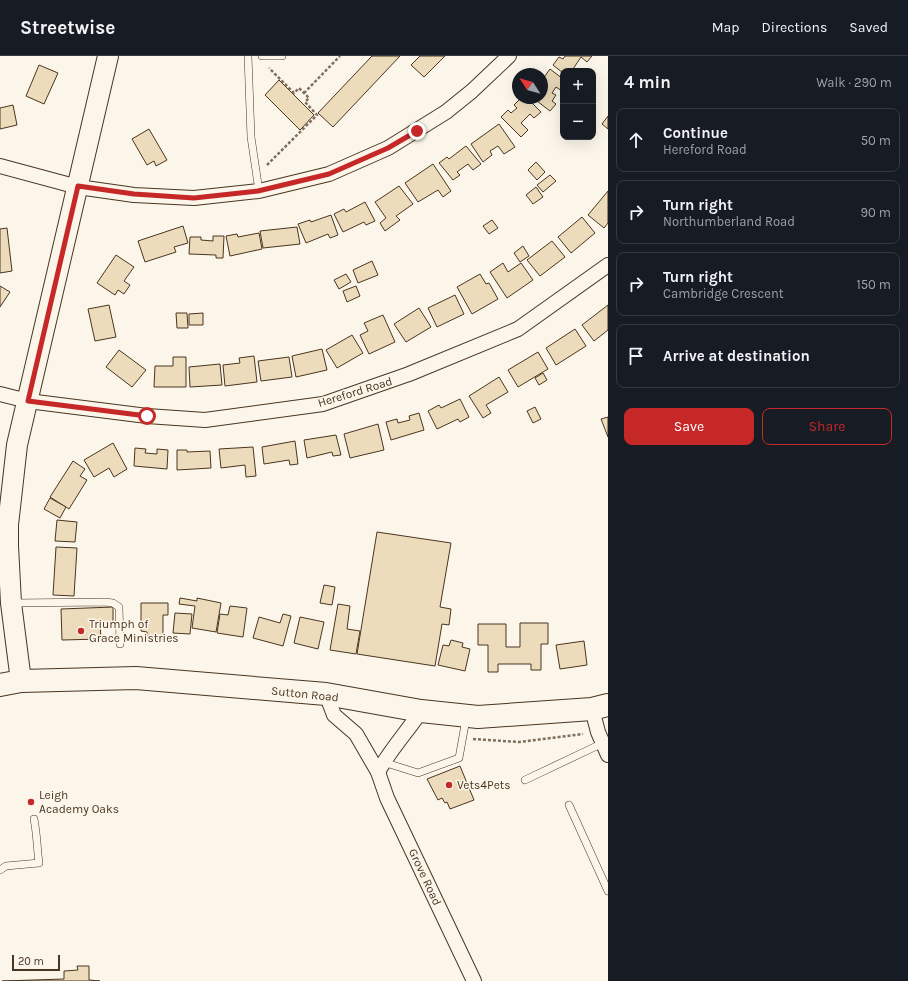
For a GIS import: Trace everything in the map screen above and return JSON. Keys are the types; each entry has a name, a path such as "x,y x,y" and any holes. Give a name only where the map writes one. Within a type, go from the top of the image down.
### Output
{"main road":[{"name":"Sutton Road","path":"10,683 136,678 326,694 421,711 478,717 600,707"}],"street":[{"path":"10,683 11,603 4,525 17,444 108,56"},
{"path":"0,166 78,186 134,194 194,198 258,191 329,174 388,148 446,112 472,91 509,56"},
{"name":"Hereford Road","path":"0,394 28,401 147,416 205,420 323,404 410,374 518,329 607,267"},
{"name":"Grove Road","path":"326,694 334,715 356,734 381,767 387,798 474,981"},
{"path":"600,707 603,743"},
{"path":"381,767 390,751 410,728 421,711"}],"lane":[{"path":"249,56 251,137 258,191"},
{"path":"262,56 282,56"},
{"path":"11,603 113,603 119,607 120,644"},
{"path":"381,767 418,773 459,758 466,716"},
{"path":"526,780 603,743"},
{"path":"569,805 608,891"},
{"path":"0,870 6,866 39,863 37,848 38,839 34,819"}],"path":[{"path":"304,93 340,56"},
{"path":"256,175 317,116 305,102 309,98 299,88 294,93 268,67"},
{"path":"462,737 519,742 603,743"}],"building":[{"path":"372,56 400,56 333,127 318,113"},
{"path":"420,56 445,56 424,77 411,65"},
{"path":"565,56 592,56 587,62 581,57 574,68 560,68 560,71 553,65 559,57 563,59"},
{"path":"39,65 58,73 44,104 26,96"},
{"path":"550,69 560,77 560,90 556,87 552,93 556,95 552,101 556,104 550,111 541,104 548,104 548,72"},
{"path":"279,80 314,115 300,130 265,95"},
{"path":"533,104 541,112 534,118 530,114 521,123 528,130 521,137 501,117 508,110 511,113 517,108 514,105"},
{"path":"13,105 17,125 0,129 0,108"},
{"path":"608,116 608,129 602,124"},
{"path":"499,124 515,147 504,154 498,146 490,151 492,155 483,162 471,144"},
{"path":"149,129 167,160 156,166 154,161 147,165 132,139"},
{"path":"466,146 481,164 473,170 468,164 457,172 460,175 453,180 439,163 447,157 449,159"},
{"path":"536,162 545,172 537,180 528,170"},
{"path":"433,164 451,191 443,197 438,190 418,202 405,183"},
{"path":"550,175 556,181 543,192 537,185"},
{"path":"399,186 413,204 396,216 400,220 385,231 380,223 386,218 375,202"},
{"path":"536,187 543,197 533,204 526,195"},
{"path":"608,191 608,223 604,228 588,215"},
{"path":"365,202 375,221 366,225 364,222 343,232 334,214 344,209 346,212"},
{"path":"331,215 338,235 330,238 328,234 306,243 298,224 310,220 311,222"},
{"path":"582,217 595,233 571,253 558,237"},
{"path":"492,220 498,228 489,234 483,226"},
{"path":"183,226 188,243 174,247 176,252 145,262 138,241"},
{"path":"297,227 300,244 263,248 260,231"},
{"path":"7,228 12,271 0,273 0,229"},
{"path":"259,233 262,249 230,256 226,236 237,234 238,237"},
{"path":"213,236 224,236 223,258 216,258 216,255 189,254 190,237 201,237 201,240 213,241"},
{"path":"552,241 565,257 540,276 527,260"},
{"path":"523,246 529,256 520,262 514,253"},
{"path":"116,255 134,267 124,281 130,285 124,294 118,290 115,295 97,283"},
{"path":"372,261 378,275 358,283 353,270"},
{"path":"503,263 508,272 521,263 533,280 507,298 490,272"},
{"path":"346,274 351,282 339,289 334,280"},
{"path":"480,274 486,284 489,283 498,299 472,314 457,287"},
{"path":"0,286 10,292 0,307"},
{"path":"356,286 360,296 347,302 343,291"},
{"path":"455,295 464,314 437,327 428,308"},
{"path":"109,305 116,337 95,341 88,309"},
{"path":"608,305 608,330 594,341 582,325"},
{"path":"419,308 431,327 406,342 394,324"},
{"path":"176,313 187,313 188,328 177,328"},
{"path":"203,313 203,325 189,325 189,314"},
{"path":"383,315 395,342 369,354 360,335 368,331 364,323"},
{"path":"575,329 586,346 556,365 546,348"},
{"path":"352,335 363,353 337,368 326,350"},
{"path":"322,349 327,370 296,377 292,356"},
{"path":"119,350 146,370 132,387 106,367"},
{"path":"538,352 548,369 518,387 508,370"},
{"path":"254,356 257,382 225,386 223,365 240,363 239,358"},
{"path":"173,357 186,357 186,387 154,387 155,366 173,366"},
{"path":"289,357 292,377 261,381 258,361"},
{"path":"220,364 222,385 190,387 189,367"},
{"path":"543,373 547,380 539,385 535,378"},
{"path":"499,377 508,392 486,405 491,413 483,418 469,396"},
{"path":"460,399 469,417 460,422 458,419 437,429 428,411 439,405 441,408"},
{"path":"535,407 541,419 533,423 527,411"},
{"path":"419,413 424,430 391,440 386,422 397,419 398,423 410,420 409,416"},
{"path":"608,417 608,437 601,419"},
{"path":"378,424 384,450 350,458 344,434"},
{"path":"336,435 341,455 333,456 332,452 307,458 304,440"},
{"path":"295,441 298,464 290,465 289,460 264,464 262,447"},
{"path":"113,443 127,469 114,477 109,468 94,477 84,460"},
{"path":"253,447 256,476 246,477 245,465 221,468 219,449"},
{"path":"135,448 146,449 145,453 157,454 157,449 168,450 167,469 134,466"},
{"path":"177,450 187,450 187,452 210,451 211,468 177,470"},
{"path":"73,461 85,469 80,476 87,480 69,509 50,497"},
{"path":"50,498 66,507 60,518 44,509"},
{"path":"57,520 77,522 75,542 55,541"},
{"path":"377,532 451,543 440,607 451,609 449,625 442,624 435,666 357,654"},
{"path":"56,547 77,548 74,596 53,595"},
{"path":"324,585 335,587 332,605 320,603"},
{"path":"180,598 197,601 197,598 221,603 216,632 192,628 195,606 179,604"},
{"path":"141,603 168,603 168,615 163,615 163,639 147,639 147,632 141,631"},
{"path":"338,604 350,606 347,629 360,631 356,654 330,650"},
{"path":"230,606 247,608 243,637 217,633 220,614 228,615"},
{"name":"Triumph of Grace Ministries","path":"113,607 113,623 100,623 101,639 62,640 61,609"},
{"path":"175,613 192,614 190,634 173,633"},
{"path":"283,614 291,616 283,646 253,638 259,617 280,623"},
{"path":"300,617 324,622 318,649 294,643"},
{"path":"520,623 548,623 548,644 541,644 541,670 531,670 531,664 498,664 498,672 488,672 488,645 478,645 478,624 506,624 506,647 520,647"},
{"path":"451,640 463,643 462,647 470,649 465,671 438,665 443,645 449,646"},
{"path":"584,641 587,665 560,669 556,645"},
{"name":"Vets4Pets","path":"460,766 474,800 450,809 447,802 445,803 442,798 438,800 427,779"},
{"path":"77,966 89,966 89,980 100,981 2,981 64,979 64,971 78,970"}],"place":[{"name":"Triumph of Grace Ministries","path":"81,631"},
{"name":"Vets4Pets","path":"449,785"},
{"name":"Leigh Academy Oaks","path":"31,802"}],"route":[{"path":"147,416 28,401 78,186 134,194 194,198 258,191 329,174 388,148 417,131"}]}
